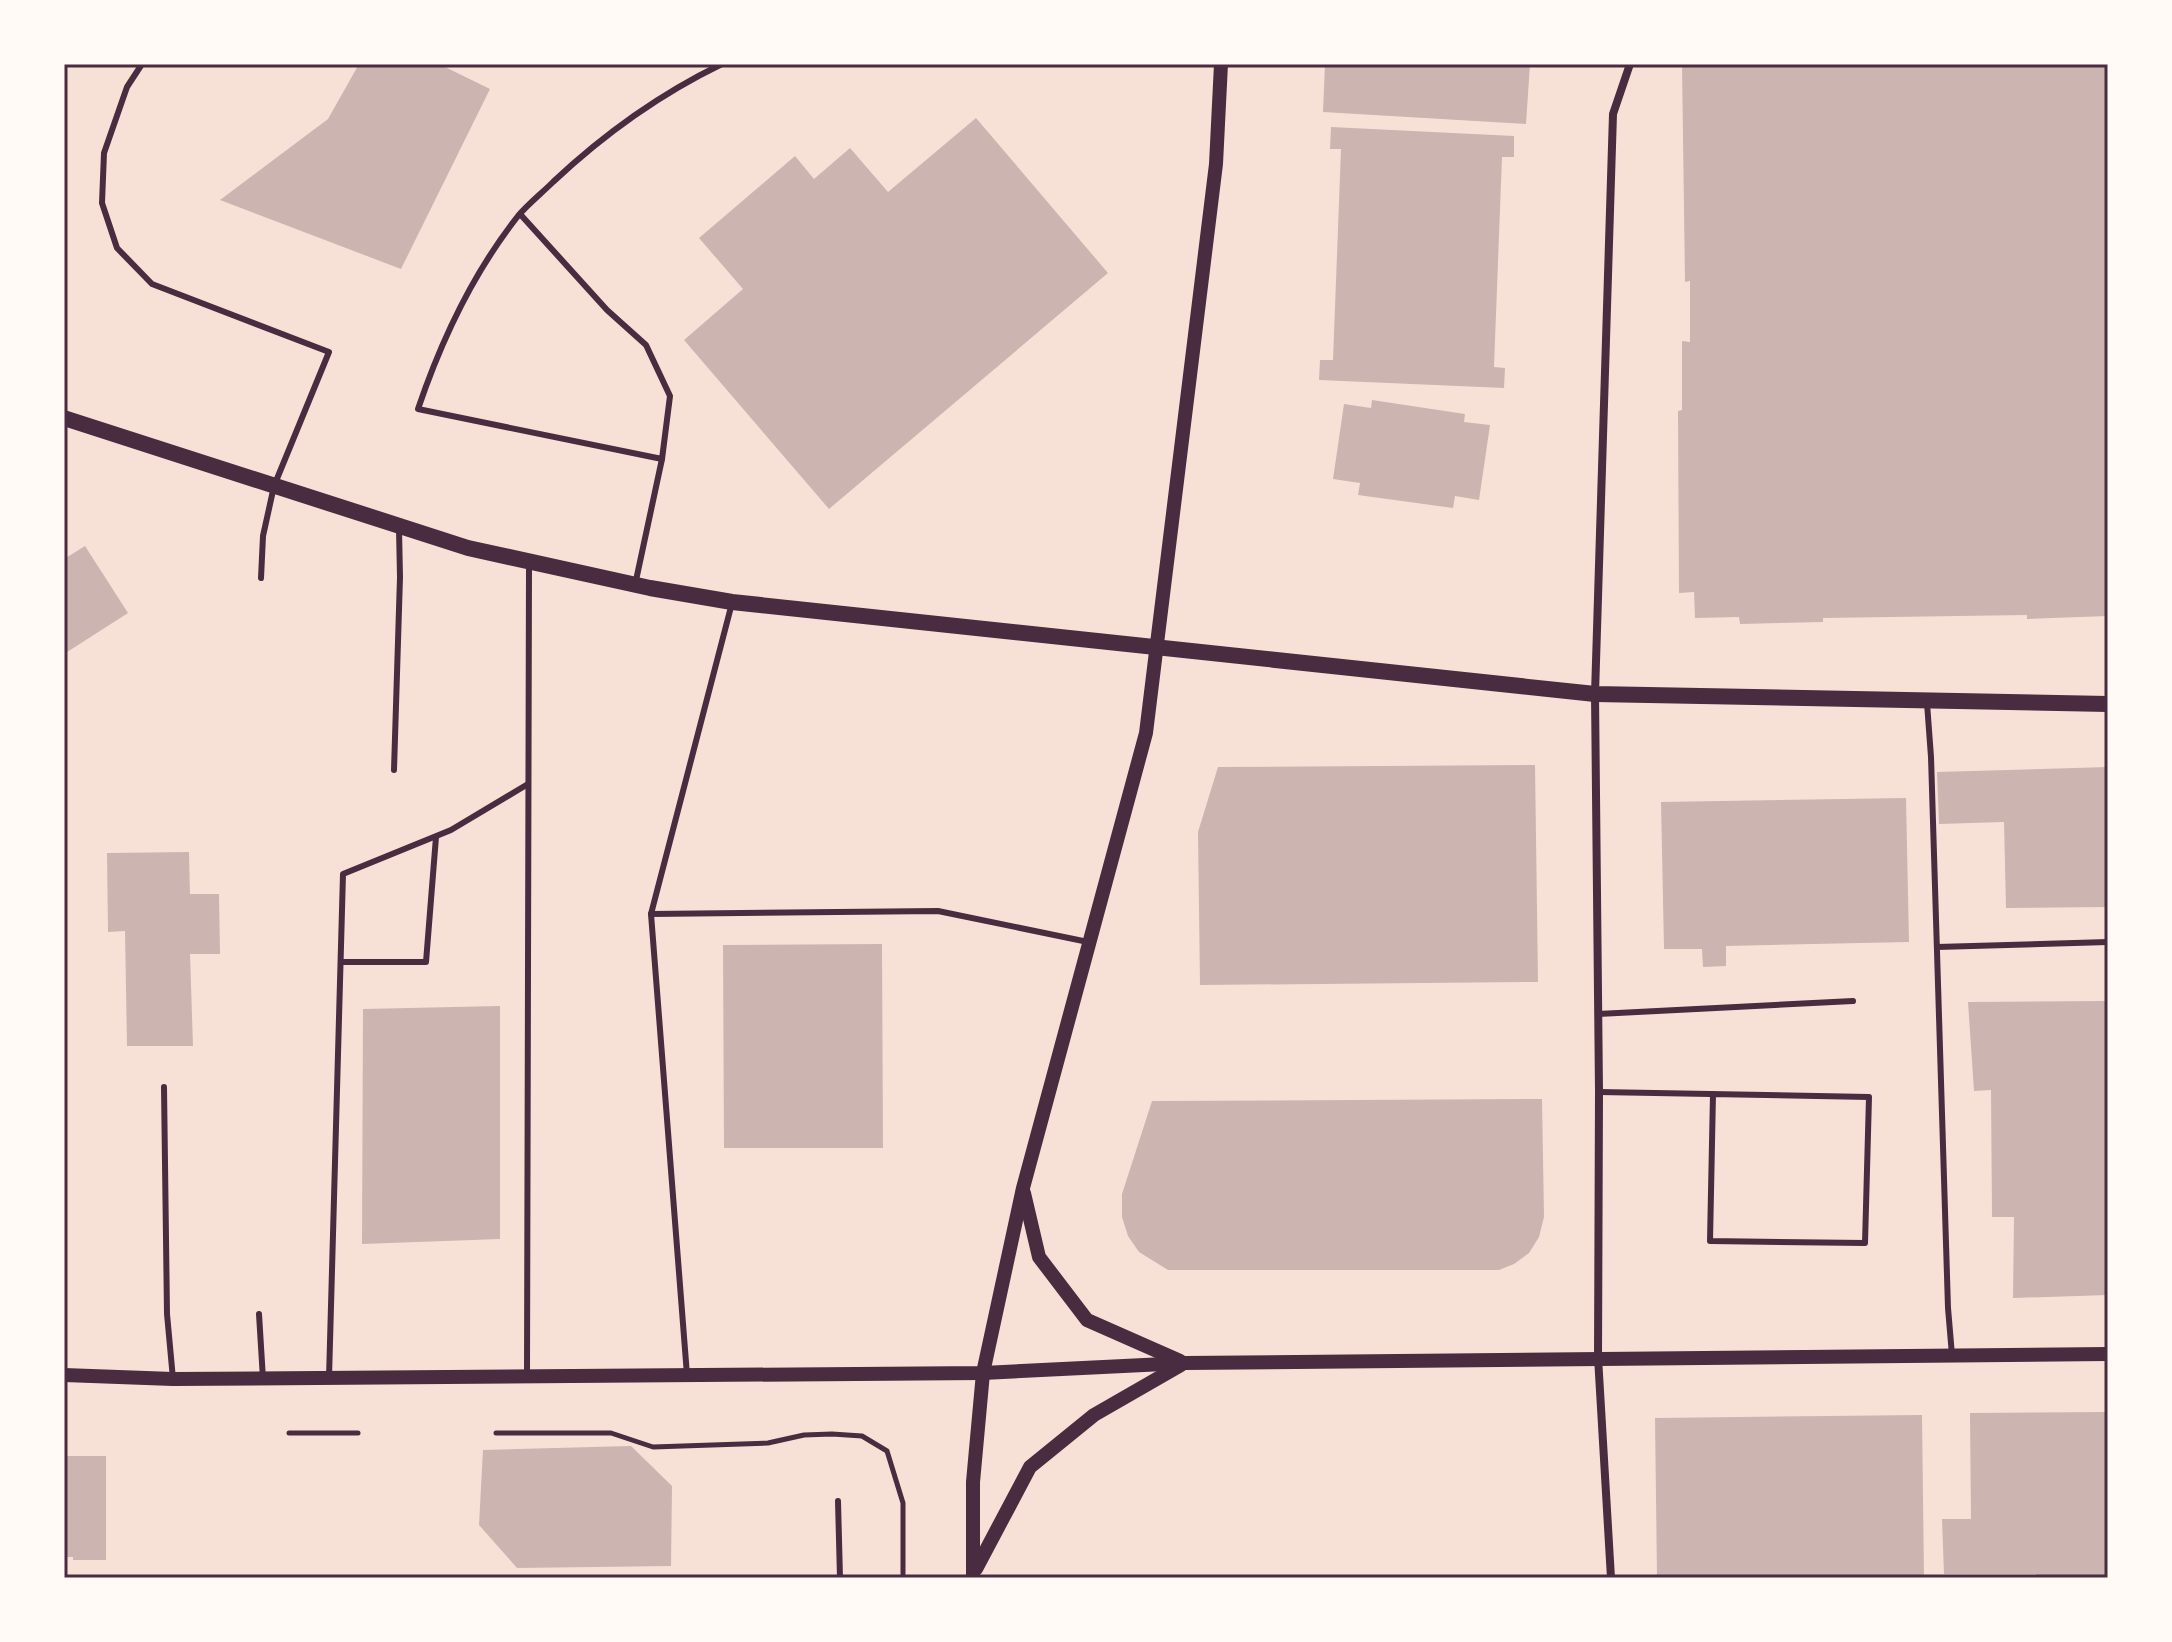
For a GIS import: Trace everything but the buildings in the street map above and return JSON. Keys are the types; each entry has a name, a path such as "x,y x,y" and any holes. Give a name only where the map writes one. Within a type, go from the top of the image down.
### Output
{"main road":[{"path":"64,418 468,548 635,585 732,602 1595,694 2108,704"}],"street":[{"path":"973,1576 973,1482 983,1373 1023,1188 1146,733 1216,164 1221,64"},
{"path":"1611,1578 1598,1357 1595,694 1613,114 1630,64"},
{"path":"1023,1188 1039,1257 1087,1320 1185,1363"},
{"path":"64,1375 263,1379 983,1373 1185,1363 2108,1354"},
{"path":"973,1576 1030,1467 1094,1415 1185,1363"}],"lane":[{"path":"142,64 127,87 104,153 102,203 117,248 152,284 329,352 274,486 263,536 261,578"},
{"path":"662,459 418,409 433,364 482,267 520,214 580,158 629,120 688,80 722,64"},
{"path":"520,214 607,310 646,345 670,396 662,459 635,585"},
{"path":"394,770 399,526"},
{"path":"527,1376 529,562"},
{"path":"687,1375 651,914 732,602"},
{"path":"1926,701 1952,1355"},
{"path":"329,1378 343,874 451,830 528,784"},
{"path":"341,962 426,962 436,837"},
{"path":"651,914 938,911 1089,943"},
{"path":"1937,947 2108,942"},
{"path":"1598,1014 1853,1001"},
{"path":"164,1087 167,1314 173,1379"},
{"path":"1599,1092 1713,1094 1869,1097 1865,1243 1710,1241 1713,1094"},
{"path":"259,1314 263,1379"},
{"path":"838,1501 840,1578"}],"path":[{"path":"289,1433 358,1433"},
{"path":"496,1433 611,1433 653,1447 768,1443 818,1434 862,1436 887,1451 903,1503 903,1574"}]}
